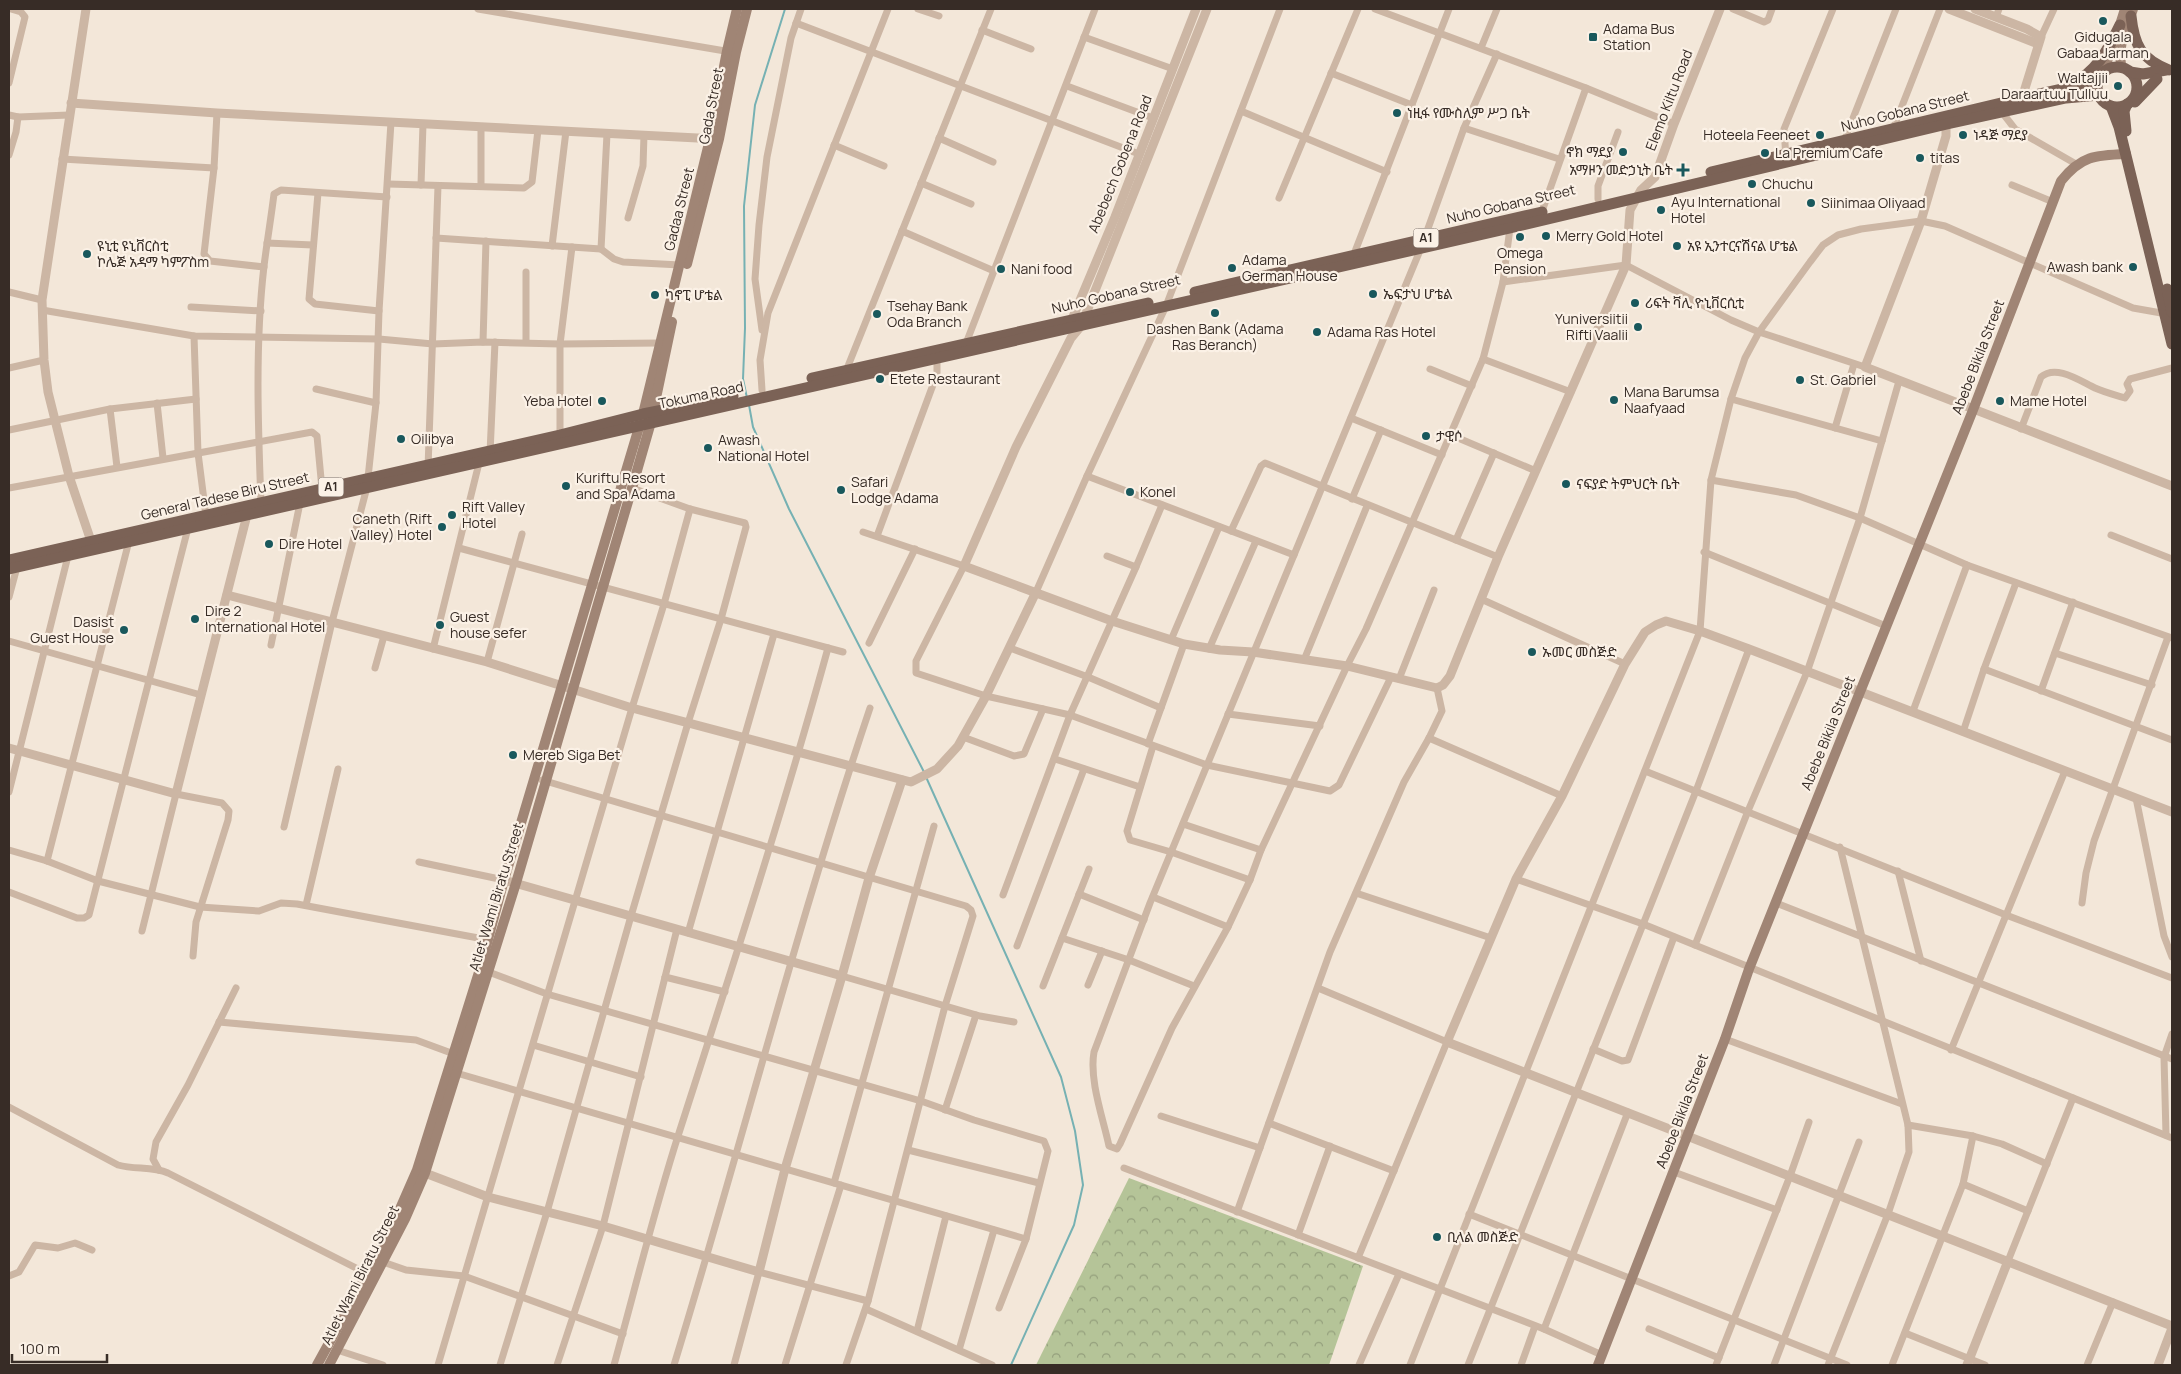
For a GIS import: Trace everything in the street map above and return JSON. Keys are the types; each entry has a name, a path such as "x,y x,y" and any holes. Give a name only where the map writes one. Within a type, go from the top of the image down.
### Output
{"main road":[{"name":"Gadaa Street","path":"647,418 660,343 715,139 737,9"},
{"name":"Gada Street","path":"731,52 747,9"},
{"path":"2122,127 2109,113 2097,104 2070,93 2100,62 2120,25 2130,11"},
{"path":"2120,25 2098,90 2104,102 2111,106 2119,107 2133,98 2136,90 2136,84 2126,70 2120,52 2130,11"},
{"path":"2130,11 2133,34 2139,48 2156,65 2171,71"},
{"path":"2103,73 2112,68 2143,74 2171,71"},
{"path":"2136,90 2171,71"},
{"path":"2122,127 2138,98 2157,79"},
{"name":"Nuho Gobana Street","path":"2000,108 2022,98 2098,90"},
{"name":"Nuho Gobana Street","path":"1168,302 1540,217 1946,120 2070,93"},
{"path":"2122,127 2126,104"},
{"path":"2111,106 2122,127 2170,313 2172,344"},
{"name":"Nuho Gobana Street","path":"1786,158 1894,129 1946,120"},
{"name":"Gada Street","path":"647,418 672,324 715,139"},
{"path":"2076,164 2084,159 2102,155 2130,160"},
{"name":"Abebe Bikila Street","path":"1598,1365 1725,1039 1749,968 1973,410 2061,181 2076,164"},
{"name":"Nuho Gobana Street","path":"758,393 1075,326 1354,254 1510,228 1598,199 1638,193"},
{"name":"Tokuma Road","path":"647,418 758,393"},
{"name":"General Tadese Biru Street","path":"428,469 487,458 560,435 647,418"},
{"name":"General Tadese Biru Street","path":"93,546 129,541 188,528 322,489 368,482 487,458 647,418"},
{"name":"Atlet Wami Biratu Street","path":"597,586 632,488 647,418"},
{"name":"Atlet Wami Biratu Street","path":"317,1365 371,1276 383,1262 426,1173 452,1072 454,1054 516,883 545,781 567,687 647,418"},
{"name":"General Tadese Biru Street","path":"11,565 93,546 206,516 300,502 368,482"},
{"name":"Atlet Wami Biratu Street","path":"329,1365 371,1276 417,1170 452,1072 484,970 489,940 504,880 534,778 567,687"}],"street":[{"path":"9,83 25,17 21,12 13,9"},
{"path":"86,9 70,103 42,310 44,360 55,420 69,476 93,546"},
{"path":"478,9 731,52"},
{"path":"763,335 755,278 759,225 772,123 801,9"},
{"path":"758,393 763,335 775,294 888,9"},
{"path":"918,9 939,16"},
{"path":"846,375 991,9"},
{"path":"964,348 1067,86 1095,9"},
{"name":"Abebech Gobena Road","path":"1075,326 1207,9"},
{"path":"227,595 487,662 632,708 906,781 937,769 949,758 964,737 1010,648 1168,302 1280,9"},
{"path":"1279,198 1358,9"},
{"path":"1375,9 1586,88 1674,124"},
{"path":"1354,254 1450,9"},
{"path":"1481,48 1497,9"},
{"name":"Elemo Kiltu Road","path":"1626,265 1628,216 1638,193 1654,177 1720,9"},
{"path":"1733,9 1764,22 1768,20 1772,9"},
{"path":"1786,158 1784,129 1833,9"},
{"path":"1844,142 1896,9"},
{"path":"1894,129 1940,9"},
{"path":"1949,9 2040,41"},
{"path":"1975,9 1997,13 2040,41"},
{"path":"2022,98 2040,41 2054,9"},
{"name":"Abebech Gobena Road","path":"1075,326 1173,69 1193,10"},
{"path":"796,23 1139,154"},
{"path":"982,30 1031,49"},
{"path":"1084,36 1173,69"},
{"path":"1496,54 1464,128 1422,244 1171,852 1094,1052 1092,1064 1109,1146 1117,1148 1120,1144 1172,1028 1228,927 1347,666 1366,629 1451,435 1483,359 1503,282 1510,228"},
{"path":"1331,73 1412,105"},
{"path":"1067,86 1154,118"},
{"path":"1540,217 1559,159 1586,88"},
{"path":"70,103 715,139"},
{"path":"2000,108 2015,129 2076,164"},
{"path":"1241,111 1386,172"},
{"path":"217,112 214,168 204,254 210,261 264,267"},
{"path":"9,114 18,116 69,115"},
{"path":"9,156 16,132 18,116"},
{"path":"1865,367 1921,221 1946,136 1946,120"},
{"path":"284,827 332,622 368,482 376,404 379,311 391,122"},
{"path":"420,185 423,124"},
{"path":"480,186 481,127"},
{"path":"1464,128 1559,159"},
{"path":"388,184 524,188 532,182 538,130"},
{"path":"552,246 566,131"},
{"path":"1598,199 1598,186 1618,132"},
{"path":"601,249 607,134"},
{"path":"628,218 643,166 644,135"},
{"path":"939,138 993,162"},
{"path":"834,145 884,166"},
{"path":"62,159 214,168"},
{"path":"921,183 971,204"},
{"path":"2012,185 2053,202"},
{"path":"428,469 438,186"},
{"path":"142,931 227,595 253,508 258,443 261,311 264,267 274,194 281,190 387,198"},
{"path":"318,193 308,295 312,303 379,311"},
{"path":"1410,1365 1700,631 1704,552 1711,480 1731,400 1745,358 1759,332 1823,245 1838,235 1861,229 1921,221 1945,226 2133,308 2170,313"},
{"path":"902,232 994,271"},
{"path":"436,238 601,249 614,259 623,262 680,265"},
{"path":"484,342 486,241"},
{"path":"267,243 313,245"},
{"path":"560,435 560,344 572,247"},
{"path":"1503,282 1626,265 1731,320 1759,332 1865,367 2172,486"},
{"path":"1438,690 1450,676 1498,557 1626,265"},
{"path":"526,272 526,342"},
{"path":"9,292 42,300"},
{"path":"191,307 261,311"},
{"path":"42,310 194,336 379,339 433,344 484,342 560,344 660,343"},
{"path":"1075,326 1016,446 964,566 915,667 916,673 986,696 1070,715 1207,765 1330,791 1339,785 1395,678 1434,590"},
{"path":"194,336 198,453 206,516"},
{"path":"433,649 459,548 487,458 495,342"},
{"path":"877,536 937,374 937,355"},
{"path":"1483,359 1571,392"},
{"path":"9,368 44,360"},
{"path":"1835,428 1854,364"},
{"path":"2021,429 2041,377 2046,372 2054,372 2079,379 2095,388 2125,398 2130,391 2128,384 2130,379 2172,368"},
{"path":"1430,369 1472,386"},
{"path":"1695,945 1748,811 1807,672 1860,518 1899,381"},
{"path":"316,389 376,404"},
{"path":"9,430 110,409 196,399"},
{"path":"1731,400 1882,441"},
{"path":"157,403 163,458"},
{"path":"110,409 117,467"},
{"path":"1351,418 1442,455"},
{"path":"1352,499 1381,430"},
{"path":"9,488 163,458 258,443 312,432 317,436 322,489"},
{"path":"1451,435 1536,471"},
{"path":"1456,540 1494,453"},
{"path":"1231,531 1261,466 1265,463 1367,506 1498,557"},
{"path":"1087,476 1294,555"},
{"path":"1711,480 1796,495 1860,518 1967,565 2170,638 2094,842 2086,873 2082,903"},
{"path":"500,1365 578,1108 631,916 721,619 746,527 745,523 690,510 632,488"},
{"path":"271,645 300,502"},
{"path":"1002,895 1055,759 1070,715 1162,504"},
{"path":"1304,660 1367,506"},
{"path":"438,1365 664,604 690,510"},
{"path":"1172,640 1219,527"},
{"path":"9,892 77,918 84,918 89,915 188,528"},
{"path":"863,532 1036,592 1112,622 1184,644 1209,649 1253,652 1347,666 1438,690"},
{"path":"487,662 522,534"},
{"path":"2111,534 2172,560"},
{"path":"47,860 129,541"},
{"path":"1209,649 1256,541"},
{"path":"459,548 843,652"},
{"path":"869,643 915,549"},
{"path":"9,792 67,552"},
{"path":"1704,552 1886,626"},
{"path":"1107,556 1136,567"},
{"path":"9,596 11,565"},
{"path":"1913,711 1967,565"},
{"path":"1963,732 2016,583"},
{"path":"1481,599 1625,664"},
{"path":"2041,691 2073,602"},
{"path":"1358,1258 1516,880 1562,796 1625,664 1646,632 1656,625 1666,622 1700,631 1913,711 2172,812"},
{"path":"688,933 774,634"},
{"path":"375,668 384,636"},
{"path":"9,641 201,695"},
{"path":"1184,644 1151,745 1127,836 1130,840 1171,852 1250,880"},
{"path":"614,1365 678,1137 710,1041 799,753 828,648"},
{"path":"1010,648 1088,677 1162,708"},
{"path":"1468,1365 1696,791 1749,649"},
{"path":"2055,653 2152,685"},
{"path":"1984,669 2172,740"},
{"path":"1237,1212 1318,988 1356,893 1404,782 1442,711 1438,690"},
{"path":"674,1365 707,1257 735,1154 766,1057 791,962 850,767 870,708"},
{"path":"964,737 1014,756 1020,756 1024,754 1043,709"},
{"path":"1228,714 1320,726"},
{"path":"1429,738 1562,796"},
{"path":"9,748 72,764 124,781 222,803 229,811 228,820 196,922 193,956"},
{"path":"1055,759 1140,787"},
{"path":"306,905 338,769"},
{"path":"1017,946 1084,769"},
{"path":"1644,771 1804,833 2006,915 2172,978"},
{"path":"1951,1050 2065,771"},
{"path":"534,778 966,906 971,910 974,916 945,1006 867,1305 846,1365"},
{"path":"734,1365 785,1169 815,1071 869,878 906,781"},
{"path":"2136,798 2164,936 2172,957"},
{"path":"1183,824 1262,850"},
{"path":"784,1365 810,1285 838,1184 862,1085 934,826"},
{"path":"1830,1362 1888,1214 1909,1152 1908,1125 1840,848"},
{"path":"9,850 47,860 98,881 200,907 251,912 259,911 281,902 306,905 489,940"},
{"path":"419,862 516,883 976,1015 1014,1022"},
{"path":"1043,986 1089,869"},
{"path":"1898,871 1921,961"},
{"path":"1516,880 1593,905 1642,924 2169,1137 2164,1057 2172,1034"},
{"path":"1356,893 1491,938"},
{"path":"1079,894 1144,920"},
{"path":"1153,897 1228,927"},
{"path":"1776,903 2172,1060"},
{"path":"557,1365 603,1226 677,929"},
{"path":"2164,936 2172,938"},
{"path":"1593,1049 1622,1061 1628,1060 1674,937"},
{"path":"1062,938 1129,960 1194,986"},
{"path":"1088,985 1102,951"},
{"path":"484,970 547,994 920,1101 1044,1141 1048,1151 1026,1239 999,1308"},
{"path":"665,977 725,992"},
{"path":"159,1170 153,1158 156,1142 236,988"},
{"path":"1318,988 1447,1042 2113,1302 2172,1327 2158,1365"},
{"path":"944,1110 976,1015"},
{"path":"219,1022 416,1040 454,1054"},
{"path":"1725,1039 1902,1104"},
{"path":"533,1045 641,1076"},
{"path":"452,1072 1026,1239"},
{"path":"1968,1362 2072,1098"},
{"path":"9,1107 118,1165 135,1169 159,1170 371,1276"},
{"path":"1544,1330 1628,1112"},
{"path":"1161,1116 1260,1148"},
{"path":"1649,1329 1718,1362 1809,1122"},
{"path":"1269,1123 1394,1171"},
{"path":"1908,1125 1973,1136 2002,1144 2046,1164"},
{"path":"1892,1365 1963,1184 1973,1136"},
{"path":"1774,1365 1859,1142"},
{"path":"1298,1235 1330,1146"},
{"path":"908,1150 1039,1183"},
{"path":"1124,1168 1535,1326 1602,1355"},
{"path":"1674,1172 1777,1210"},
{"path":"426,1173 488,1197 603,1226 810,1285 867,1305 917,1331 992,1365"},
{"path":"1963,1184 2028,1211"},
{"path":"1469,1214 1783,1340 1830,1362 1847,1365"},
{"path":"917,1331 946,1216"},
{"path":"959,1350 994,1230"},
{"path":"9,1276 19,1272 35,1244 58,1248 74,1244 92,1250"},
{"path":"383,1262 406,1270 464,1276 623,1334"},
{"path":"1359,1365 1399,1274"},
{"path":"2088,1365 2113,1302"},
{"path":"1521,1365 1535,1326"},
{"path":"1905,1333 1968,1362 1985,1365"},
{"path":"337,1350 383,1365"}],"green space":[{"path":"1129,1178 1363,1266 1329,1365 1036,1365"}],"waterway":[{"path":"747,398 743,379 745,328 744,206 755,105 785,9"},
{"path":"749,405 753,427 789,509 924,772"},
{"path":"926,777 1061,1077 1075,1131 1083,1185 1074,1225 1011,1365"}],"place":[{"name":"Gidugala Gabaa Jarman","path":"2103,21"},
{"name":"Adama Bus Station","path":"1593,37"},
{"name":"Waltajjii Daraartuu Tulluu","path":"2118,86"},
{"name":"ነዚፋ የሙስሊም ሥጋ ቤት","path":"1397,113"},
{"name":"Hoteela Feeneet","path":"1820,135"},
{"name":"ነዳጅ ማደያ","path":"1963,135"},
{"name":"ኖክ ማደያ","path":"1623,152"},
{"name":"La Premium Cafe","path":"1765,153"},
{"name":"titas","path":"1920,158"},
{"name":"አማዞን መድኃኒት ቤት","path":"1683,170"},
{"name":"Chuchu","path":"1752,184"},
{"name":"Siinimaa Oliyaad","path":"1811,203"},
{"name":"Ayu International Hotel","path":"1661,210"},
{"name":"Merry Gold Hotel","path":"1546,236"},
{"name":"Omega Pension","path":"1520,237"},
{"name":"አዩ ኢንተርናሽናል ሆቴል","path":"1677,246"},
{"name":"ዩኒቲ ዩኒቨርስቲ ኮሌጅ አዳማ ካምፖስm","path":"87,254"},
{"name":"Awash bank","path":"2133,267"},
{"name":"Adama German House","path":"1232,268"},
{"name":"Nani food","path":"1001,269"},
{"name":"ኤፍታህ ሆቴል","path":"1373,294"},
{"name":"ካኖፒ ሆቴል","path":"655,295"},
{"name":"ሪፍት ቫሊ ዮኒቨርሲቲ","path":"1635,303"},
{"name":"Dashen Bank (Adama Ras Beranch)","path":"1215,313"},
{"name":"Tsehay Bank Oda Branch","path":"877,314"},
{"name":"Yuniversiitii Rifti Vaalii","path":"1638,327"},
{"name":"Adama Ras Hotel","path":"1317,332"},
{"name":"Etete Restaurant","path":"880,379"},
{"name":"St. Gabriel","path":"1800,380"},
{"name":"Mana Barumsa Naafyaad","path":"1614,400"},
{"name":"Yeba Hotel","path":"602,401"},
{"name":"Mame Hotel","path":"2000,401"},
{"name":"ታዊሶ","path":"1426,436"},
{"name":"Oilibya","path":"401,439"},
{"name":"Awash National Hotel","path":"708,448"},
{"name":"ናፍያድ ትምህርት ቤት","path":"1566,484"},
{"name":"Kuriftu Resort and Spa Adama","path":"566,486"},
{"name":"Safari Lodge Adama","path":"841,490"},
{"name":"Konel","path":"1130,492"},
{"name":"Rift Valley Hotel","path":"452,515"},
{"name":"Caneth (Rift Valley) Hotel","path":"442,527"},
{"name":"Dire Hotel","path":"269,544"},
{"name":"Dire 2 International Hotel","path":"195,619"},
{"name":"Guest house sefer","path":"440,625"},
{"name":"Dasist Guest House","path":"124,630"},
{"name":"ኡመር መስጅድ","path":"1532,652"},
{"name":"Mereb Siga Bet","path":"513,755"},
{"name":"ቢላል መስጅድ","path":"1437,1237"}]}
